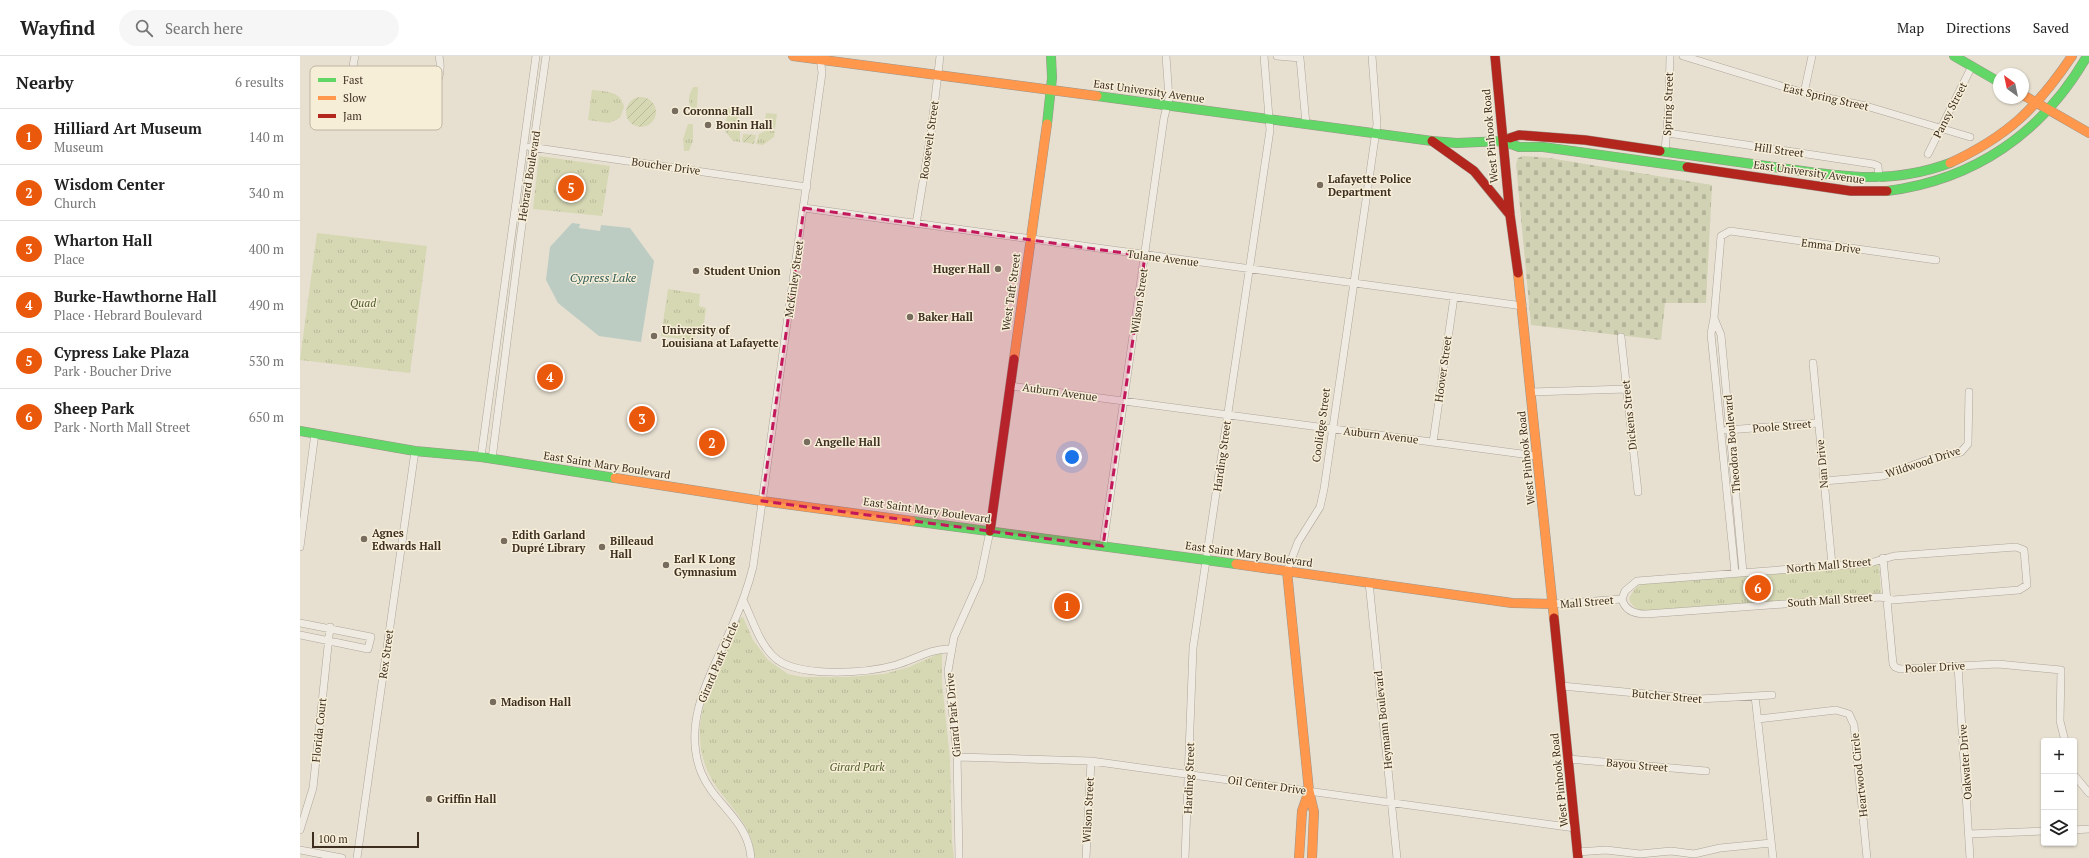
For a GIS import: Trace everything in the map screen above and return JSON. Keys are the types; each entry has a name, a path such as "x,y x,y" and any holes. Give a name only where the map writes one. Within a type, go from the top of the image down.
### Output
{"main road":[{"name":"East University Avenue","path":"793,56 820,58 1432,141 1457,143 1503,141 1520,135 1585,140 1848,178 1879,178 1919,173 1963,158 2003,135 2038,104 2052,87 2072,56"},
{"name":"West Taft Street","path":"990,531 1051,90 1051,56"},
{"name":"West Pinhook Road","path":"1495,56 1510,215 1523,306 1578,855"},
{"path":"1954,56 1993,78"},
{"name":"East University Avenue","path":"1503,141 1519,147 1563,149 1851,191 1880,192 1925,185 1964,172 2000,152 2018,139 2061,96 2087,56"},
{"path":"2029,99 2089,133"},
{"path":"1432,141 1445,152 1466,164 1486,182 1510,215"},
{"path":"1664,164 1665,151"},
{"path":"1879,178 1880,192"},
{"name":"East Saint Mary Boulevard","path":"300,431 415,451 481,457 762,501 1369,582 1512,603 1553,604"},
{"name":"Coolidge Street","path":"1287,571 1309,791 1314,812 1312,858"},
{"name":"Coolidge Street","path":"1299,858 1302,811 1309,791"}],"street":[{"path":"354,66 355,56"},
{"path":"439,56 441,66"},
{"name":"Hebrard Boulevard","path":"481,457 536,56"},
{"name":"Hebrard Boulevard","path":"492,459 512,296 546,56"},
{"name":"Roosevelt Street","path":"916,224 939,75 940,56"},
{"name":"Wilson Street","path":"1103,546 1169,98 1166,56"},
{"name":"Harding Street","path":"1185,858 1190,774 1192,665 1270,130 1264,56"},
{"path":"1278,56 1300,58 1306,124"},
{"name":"Coolidge Street","path":"1287,571 1298,542 1320,507 1377,124 1372,56"},
{"name":"Spring Street","path":"1665,151 1668,133 1670,56"},
{"name":"East Spring Street","path":"1683,56 1804,93 1866,106 1941,127 1970,137"},
{"path":"1804,93 1812,56"},
{"name":"McKinley Street","path":"762,501 822,74 820,58"},
{"name":"Pansy Street","path":"1928,154 1972,66"},
{"path":"534,74 544,76"},
{"name":"Hill Street","path":"1668,133 1873,164 1878,166 1879,178"},
{"name":"Boucher Drive","path":"524,146 807,187"},
{"name":"Tulane Avenue","path":"804,208 1145,256 1354,282 1523,306"},
{"name":"Emma Drive","path":"1726,232 1936,260"},
{"name":"Theodora Boulevard","path":"1726,232 1720,240 1714,318 1711,334 1721,430 1739,572"},
{"path":"503,294 512,296"},
{"name":"Hoover Street","path":"1433,442 1454,296"},
{"name":"Theodora Boulevard","path":"1714,318 1721,335 1731,430 1739,572"},
{"name":"Dickens Street","path":"1621,338 1638,492"},
{"name":"Nan Drive","path":"1813,363 1832,565"},
{"name":"Auburn Avenue","path":"1010,386 1538,456"},
{"path":"1531,392 1627,389"},
{"name":"Wildwood Drive","path":"1824,481 1882,476 1927,460 1961,452 1968,444 1969,392"},
{"path":"488,405 499,407"},
{"name":"Poole Street","path":"1721,430 1818,423"},
{"path":"300,547 315,433"},
{"name":"Rex Street","path":"357,858 415,451"},
{"name":"Girard Park Circle","path":"751,858 746,834 704,777 699,766 696,742 697,714 702,694 743,600 753,567 762,501"},
{"name":"Girard Park Drive","path":"959,858 957,757 949,686 950,649 980,579 990,531"},
{"name":"North Mall Street","path":"1622,599 1625,591 1637,581 1870,563 1883,558 2016,547 2024,550 2027,568"},
{"name":"Pooler Drive","path":"1883,558 1893,664 1895,667 1900,669 1998,664 2061,670 2060,721 2064,738"},
{"name":"South Mall Street","path":"1622,599 1628,609 1636,613 1646,614 1881,597 1888,599 2022,590 2027,585 2027,568"},
{"name":"Heymann Boulevard","path":"1369,582 1398,858"},
{"name":"Mall Street","path":"1553,604 1622,599"},
{"path":"743,600 768,651 785,665 801,670 828,672 877,668 914,659 935,650 950,649"},
{"path":"300,622 330,627 371,637 368,649 300,635"},
{"name":"Florida Court","path":"300,830 313,788 330,627"},
{"name":"Oakwater Drive","path":"1958,666 1970,858"},
{"name":"Butcher Street","path":"1562,686 1699,699 1772,695"},
{"path":"1755,696 1772,858"},
{"name":"Heartwood Circle","path":"1758,719 1836,710 1849,714 1854,725 1867,858"},
{"name":"Oil Center Drive","path":"957,757 1091,762 1190,774 1575,828"},
{"name":"Bayou Street","path":"1569,759 1706,771"},
{"name":"Wilson Street","path":"1086,858 1091,762"},
{"path":"2077,779 2089,793"},
{"path":"2077,830 2089,829"},
{"path":"1969,834 2041,831"},
{"path":"1578,855 1606,850 1640,854 1671,851 1694,854 1720,848 1771,842"},
{"path":"300,850 342,858"}],"highlighted area":[{"path":"804,208 1145,256 1103,546 762,501"}],"green space":[{"path":"693,87 698,87 697,106 694,114 690,114 689,96"},
{"path":"592,90 612,93 620,97 624,107 620,118 609,123 588,120"},
{"path":"641,97 652,101 656,112 652,123 641,127 630,123 626,112 630,101"},
{"path":"728,108 739,109 737,124 726,122"},
{"path":"766,113 777,114 775,129 764,128"},
{"path":"688,124 693,124 693,141 689,151 684,151 683,139"},
{"path":"726,125 732,126 740,131 740,142 733,141 725,131"},
{"path":"765,131 775,131 774,137 763,145 756,144 759,134"},
{"path":"743,134 756,135 754,144 742,142"},
{"path":"539,156 610,166 602,216 533,209"},
{"path":"1523,156 1549,158 1712,185 1706,303 1665,303 1661,340 1531,325 1516,164 1518,158"},
{"name":"Quad","path":"317,233 427,246 410,373 300,360"},
{"path":"668,289 700,294 699,306 706,308 703,331 696,330 694,341 661,336"},
{"path":"1879,565 1881,593 1645,612 1633,606 1629,598 1636,587 1645,583"},
{"name":"Girard Park","path":"743,617 753,640 768,660 788,674 802,677 847,677 884,674 909,667 940,653 942,654 942,682 950,759 952,841 954,858 754,858 752,841 745,825 709,775 702,752 700,730 703,708 710,685 740,618"}],"water":[{"name":"Cypress Lake","path":"572,223 580,224 579,228 600,231 601,225 630,228 654,261 641,342 599,336 558,303 546,280 550,247"}],"traffic: fast":[{"path":"1047,124 1052,78 1051,56"},
{"path":"1954,56 1993,79"},
{"path":"1887,191 1919,185 1949,176 1977,164 2003,148 2027,130 2049,108 2069,83 2087,56"},
{"path":"1097,96 1432,141 1457,143 1503,141 1510,138"},
{"path":"1503,141 1519,147 1543,147 1687,167"},
{"path":"1660,151 1841,176 1862,177 1905,175 1950,163"},
{"path":"300,431 415,451 481,457 615,478"},
{"path":"912,521 1236,564"}],"traffic: slow":[{"path":"793,56 1097,96"},
{"path":"1950,163 1989,142 2020,119 2046,91 2072,56"},
{"path":"2029,98 2089,133"},
{"path":"1014,359 1047,124"},
{"path":"1518,273 1554,618"},
{"path":"615,478 762,501 912,521"},
{"path":"1236,564 1512,603 1553,604"},
{"path":"1287,571 1309,791 1314,812 1312,858"},
{"path":"1299,858 1302,811 1309,791"}],"traffic: jam":[{"path":"1495,56 1510,215 1518,273"},
{"path":"1510,138 1519,135 1585,140 1660,151"},
{"path":"1432,141 1474,171 1510,215"},
{"path":"1687,167 1851,191 1887,191"},
{"path":"990,531 1014,359"},
{"path":"1554,618 1578,858"}],"place":[{"name":"Coronna Hall","path":"675,111"},
{"name":"Bonin Hall","path":"708,125"},
{"name":"Lafayette Police Department","path":"1320,185"},
{"name":"Cypress Lake Plaza","path":"571,188"},
{"name":"Huger Hall","path":"998,269"},
{"name":"Student Union","path":"696,271"},
{"name":"Baker Hall","path":"910,317"},
{"name":"University of Louisiana at Lafayette","path":"654,336"},
{"name":"Burke-Hawthorne Hall","path":"550,377"},
{"name":"Wharton Hall","path":"642,419"},
{"name":"Angelle Hall","path":"807,442"},
{"name":"Wisdom Center","path":"712,443"},
{"name":"Agnes Edwards Hall","path":"364,539"},
{"name":"Edith Garland Dupré Library","path":"504,541"},
{"name":"Billeaud Hall","path":"602,547"},
{"name":"Earl K Long Gymnasium","path":"666,565"},
{"name":"Sheep Park","path":"1758,588"},
{"name":"Hilliard Art Museum","path":"1067,606"},
{"name":"Madison Hall","path":"493,702"},
{"name":"Griffin Hall","path":"429,799"}]}
